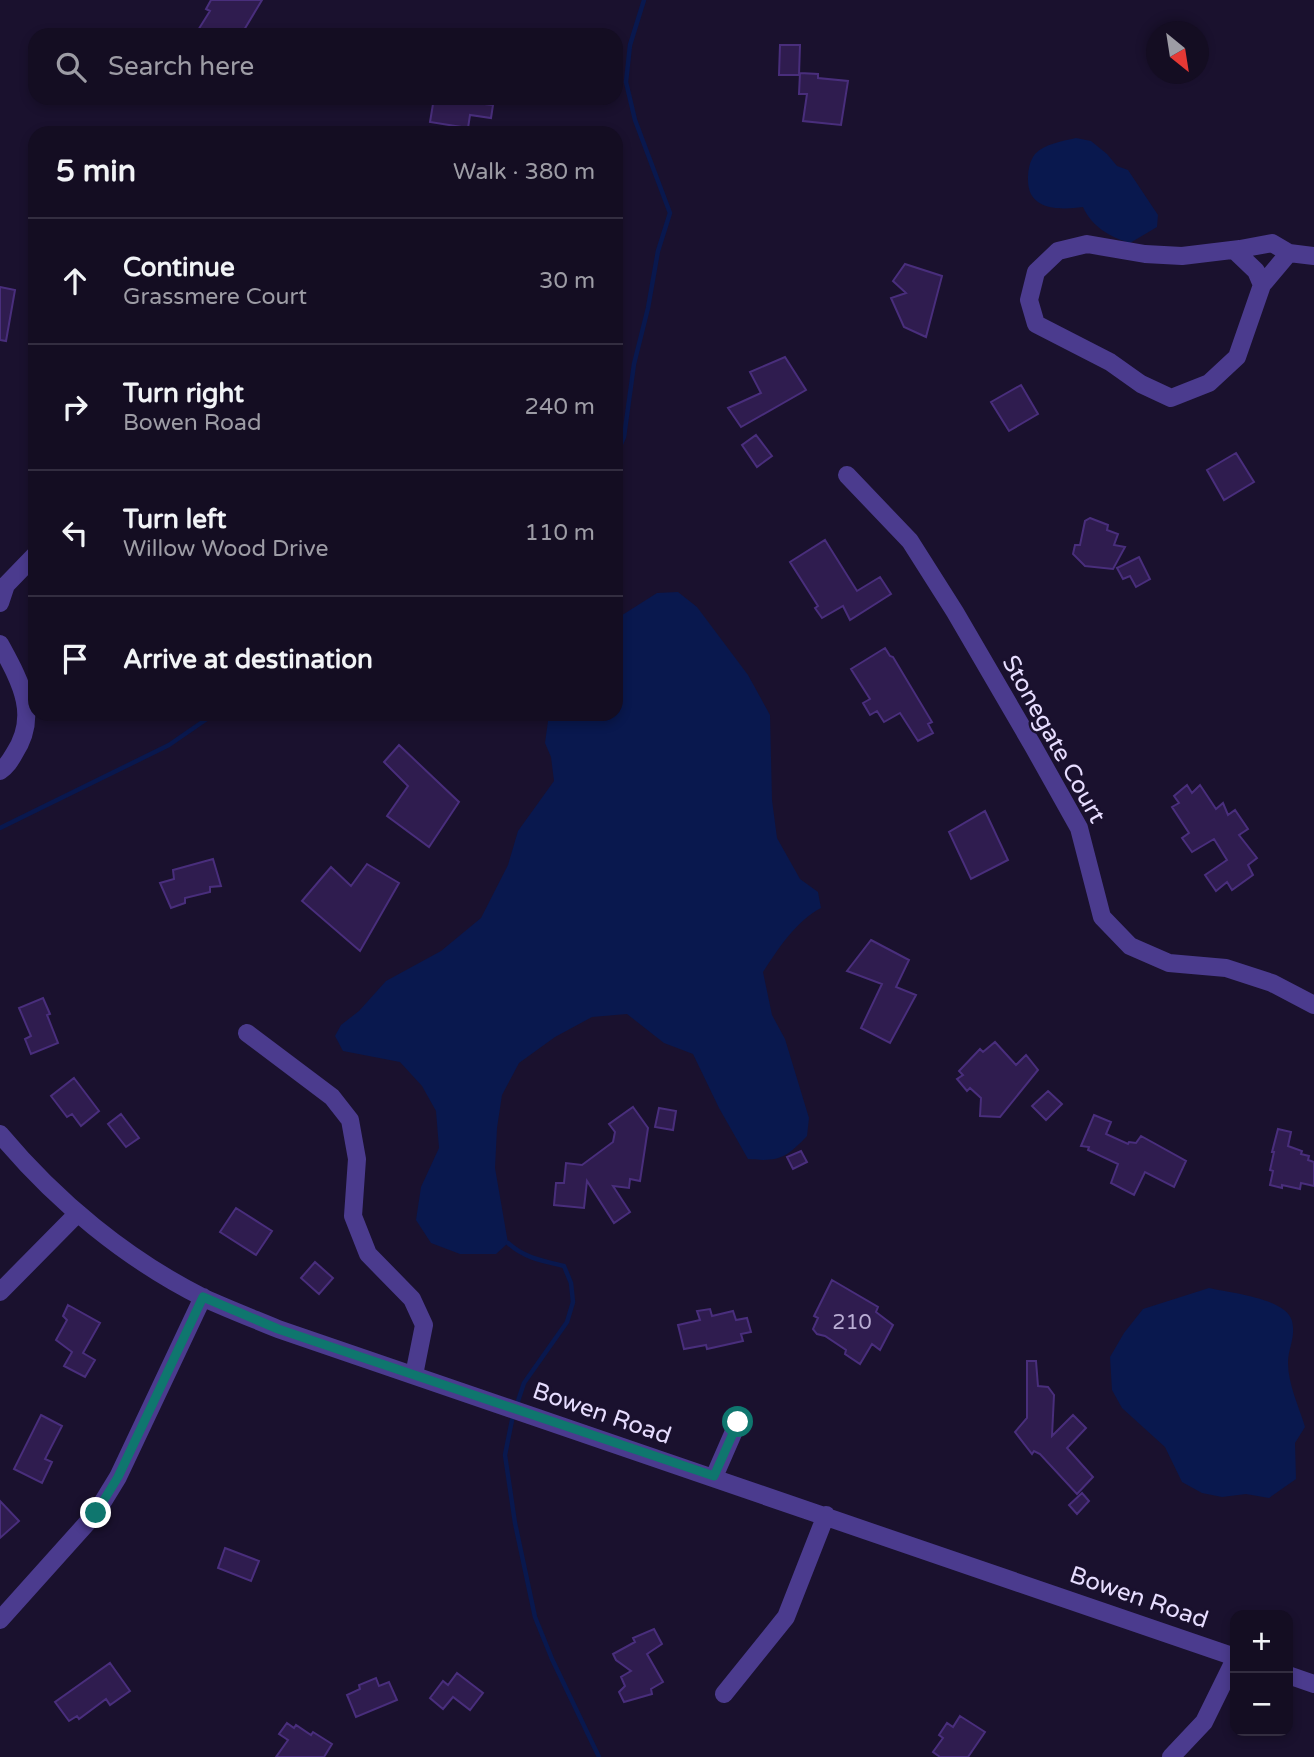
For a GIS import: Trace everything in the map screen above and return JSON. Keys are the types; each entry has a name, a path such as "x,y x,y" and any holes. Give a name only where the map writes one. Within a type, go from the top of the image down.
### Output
{"street":[{"path":"1289,253 1262,285 1237,357 1209,383 1171,398 1141,384 1110,362 1036,324 1029,300 1036,272 1058,251 1087,244 1145,254 1182,256 1272,243 1289,253 1314,256"},
{"path":"1234,250 1256,271 1262,285"},
{"name":"Stonegate Court","path":"847,475 910,541 1033,746 1079,828 1102,918 1130,946 1169,963 1226,968 1272,983 1314,1005"},
{"path":"0,603 6,585 28,562"},
{"path":"0,644 15,672 27,706 25,737 7,755 6,766 0,771"},
{"path":"247,1033 332,1097 350,1120 357,1159 354,1216 368,1254 412,1299 424,1325 414,1375"},
{"name":"Bowen Road","path":"0,1134 46,1185 77,1214 138,1259 203,1297 278,1329 714,1476 1230,1656"},
{"path":"0,1292 77,1214"},
{"path":"0,1620 96,1513 118,1477 203,1297"},
{"path":"714,1476 738,1422"},
{"path":"724,1694 786,1617 826,1515"},
{"path":"1171,1757 1204,1722 1230,1668"},
{"path":"1293,1677 1314,1684"}],"shaded area":[{"path":"1076,138 1091,141 1117,166 1128,170 1158,215 1157,227 1130,243 1102,230 1091,220 1083,207 1055,208 1033,198 1028,177 1030,163 1035,154 1048,145"},
{"path":"678,592 697,607 748,675 770,715 772,800 777,838 800,879 818,892 821,908 796,928 763,972 772,1015 785,1039 809,1118 807,1136 781,1157 767,1160 748,1159 693,1054 664,1043 627,1014 592,1017 555,1037 519,1063 502,1095 497,1128 495,1168 508,1243 496,1254 460,1254 431,1243 416,1220 421,1187 439,1148 436,1111 422,1086 400,1062 343,1051 335,1036 341,1025 359,1011 386,981 441,951 481,918 508,865 518,831 554,781 551,757 545,743 548,721 623,721 623,615 657,593"},
{"path":"1209,1288 1269,1302 1288,1313 1292,1321 1288,1371 1305,1427 1295,1443 1296,1479 1269,1498 1246,1494 1222,1497 1202,1493 1182,1482 1165,1447 1122,1408 1112,1390 1110,1357 1143,1309"}],"building":[{"path":"211,0 262,0 245,28 199,28 210,11 206,9"},
{"path":"780,45 800,45 799,75 779,75"},
{"path":"800,73 848,81 841,125 803,121 807,94 799,94"},
{"path":"433,105 493,105 491,118 470,115 468,126 430,122"},
{"path":"905,264 942,276 926,337 904,327 891,298 906,293 893,281"},
{"path":"0,287 15,290 6,341 0,340"},
{"path":"785,357 806,390 741,427 728,408 761,393 750,372"},
{"path":"1021,385 1038,414 1009,431 991,402"},
{"path":"756,435 772,456 757,467 742,445"},
{"path":"1236,453 1254,482 1224,500 1207,470"},
{"path":"1090,518 1108,525 1107,530 1118,534 1114,545 1125,547 1113,569 1085,566 1073,554 1075,545 1080,545 1085,521"},
{"path":"825,540 857,591 880,577 891,594 850,620 843,606 822,618 815,608 818,606 790,562"},
{"path":"1139,557 1150,579 1136,587 1130,576 1123,579 1117,568"},
{"path":"885,648 932,722 928,724 933,733 918,741 900,713 884,722 877,711 870,715 863,703 870,699 851,669"},
{"path":"399,745 459,802 429,847 387,816 408,786 384,762"},
{"path":"1187,785 1192,793 1200,785 1216,809 1223,803 1228,815 1235,810 1248,829 1239,835 1257,858 1248,865 1253,875 1232,890 1227,882 1216,891 1205,875 1227,860 1214,839 1192,852 1182,838 1189,833 1172,807 1179,803 1174,796"},
{"path":"985,811 1008,860 971,879 949,832"},
{"path":"213,859 221,886 210,887 210,892 185,898 185,903 171,908 160,883 174,879 173,870"},
{"path":"367,864 399,883 360,951 302,901 331,867 351,886"},
{"path":"871,940 909,960 896,987 916,995 890,1043 861,1028 882,984 847,971"},
{"path":"43,998 58,1043 31,1054 25,1039 31,1036 19,1008"},
{"path":"995,1042 1016,1065 1026,1055 1038,1070 1000,1117 980,1116 981,1098 970,1088 967,1091 957,1079 963,1075 959,1071 980,1049 983,1052"},
{"path":"74,1078 99,1111 81,1126 72,1114 67,1117 51,1096"},
{"path":"1048,1091 1062,1104 1046,1120 1032,1106"},
{"path":"633,1107 648,1128 640,1181 630,1179 629,1188 613,1186 630,1212 614,1223 587,1181 584,1208 554,1205 556,1183 564,1183 566,1163 582,1165 613,1142 615,1132 609,1124"},
{"path":"659,1108 676,1111 673,1130 655,1127"},
{"path":"121,1114 139,1138 126,1147 108,1124"},
{"path":"1094,1115 1111,1122 1106,1134 1128,1144 1136,1143 1141,1136 1186,1161 1174,1187 1145,1172 1134,1195 1111,1183 1118,1164 1088,1150 1089,1147 1081,1146"},
{"path":"1278,1129 1291,1132 1288,1146 1302,1151 1301,1154 1309,1156 1308,1160 1314,1162 1314,1186 1301,1183 1300,1189 1270,1185 1273,1171 1270,1170 1272,1152"},
{"path":"801,1151 807,1162 793,1169 787,1157"},
{"path":"236,1208 272,1231 256,1255 220,1232"},
{"path":"315,1262 333,1278 319,1294 301,1278"},
{"path":"832,1280 878,1307 876,1312 893,1325 880,1350 872,1344 860,1364 845,1354 846,1350 813,1329 818,1318 814,1316"},
{"path":"68,1305 100,1323 83,1353 95,1360 85,1377 64,1366 72,1352 56,1340 67,1320 63,1316"},
{"path":"710,1309 712,1316 733,1311 736,1320 747,1318 751,1332 741,1334 743,1341 707,1349 706,1345 684,1349 678,1325 700,1320 697,1311"},
{"path":"1027,1361 1036,1361 1038,1386 1048,1387 1054,1395 1052,1436 1073,1415 1086,1428 1067,1448 1093,1477 1077,1494 1040,1454 1034,1451 1032,1454 1015,1432 1027,1418"},
{"path":"41,1415 62,1426 45,1459 52,1462 42,1483 14,1469"},
{"path":"1082,1493 1089,1501 1077,1514 1069,1505"},
{"path":"0,1501 19,1521 0,1538"},
{"path":"225,1548 259,1561 251,1581 218,1568"},
{"path":"654,1629 662,1644 647,1654 663,1682 651,1689 652,1694 624,1702 619,1692 625,1686 621,1677 631,1671 616,1660 613,1654 635,1642 633,1638"},
{"path":"110,1663 130,1691 110,1705 106,1699 79,1719 77,1716 69,1721 55,1702"},
{"path":"457,1673 483,1693 470,1710 453,1697 443,1709 430,1698 443,1681 448,1685"},
{"path":"376,1678 379,1686 389,1682 397,1700 356,1717 347,1695 360,1689 359,1685"},
{"path":"960,1716 985,1732 968,1757 940,1757 933,1752 943,1738 939,1735 947,1723 953,1727"},
{"path":"287,1723 294,1728 296,1725 311,1735 313,1732 332,1744 324,1757 276,1757 288,1740 279,1734"}],"waterway":[{"path":"623,439 634,364 658,251 670,213 635,120 626,82 630,45 644,0"},
{"path":"0,828 169,745 204,721"},
{"path":"508,1243 527,1256 564,1266 571,1283 573,1302 567,1322 524,1383 516,1407"},
{"path":"513,1415 505,1455 515,1523 535,1617 599,1757"}],"route":[{"path":"96,1513 118,1477 203,1297 278,1329 714,1476 738,1422"}]}
